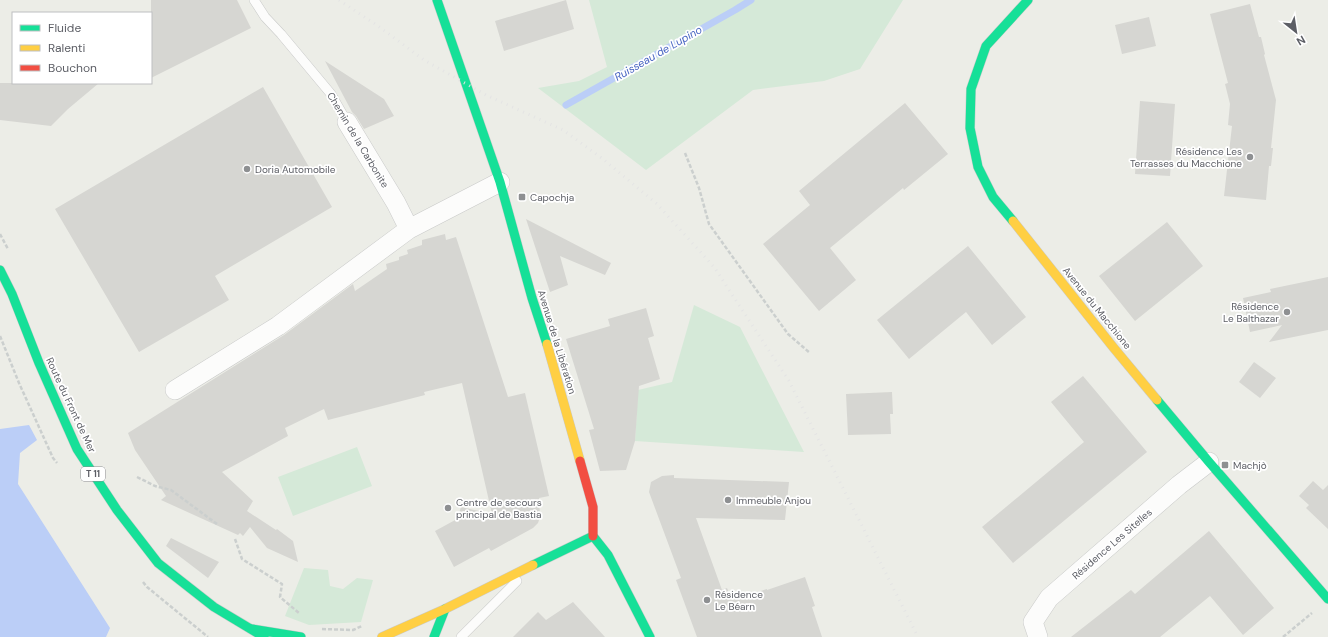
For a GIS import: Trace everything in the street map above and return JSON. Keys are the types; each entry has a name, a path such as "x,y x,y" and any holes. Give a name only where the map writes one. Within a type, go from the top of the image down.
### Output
{"main road":[{"name":"Avenue de la Libération","path":"437,0 500,182 593,507 593,536"},
{"name":"Avenue du Macchione","path":"1028,0 986,46 971,89 970,128 978,167 993,197 1113,347 1209,462 1328,599"},
{"name":"Route du Front de Mer","path":"0,270 12,294 39,363 77,449 117,510 158,563 214,607 264,637"},
{"path":"382,637 445,609 593,536 608,555 650,637"},
{"path":"434,637 445,609"},
{"name":"Route du Front de Mer","path":"252,629 301,637"}],"street":[{"name":"Chemin de la Carbonite","path":"347,122 396,203 409,229"},
{"path":"175,390 278,326 409,229 500,182"},
{"name":"Résidence Les Sitelles","path":"1038,637 1033,622 1049,598 1179,485 1209,462"}],"lane":[{"name":"Chemin de la Carbonite","path":"254,0 265,17 331,94 347,122"},
{"path":"461,637 534,564"}],"path":[{"path":"685,153 699,188 709,224 788,334 810,353"},
{"path":"0,234 10,252"},
{"path":"137,477 155,486 171,490 217,524"},
{"path":"235,539 242,559 282,584 280,597 300,613"},
{"path":"1283,637 1328,599"},
{"path":"315,629 353,630 366,624"}],"green space":[{"path":"589,0 903,0 860,69 824,81 753,90 646,170 538,88 579,81 607,67"},
{"path":"694,305 740,327 804,452 635,441 638,390 672,382"},
{"path":"357,447 372,486 293,516 278,477"},
{"path":"304,568 328,570 330,586 343,589 357,578 373,580 361,622 309,625 285,616"}],"water":[{"path":"29,425 37,440 20,453 18,484 110,628 106,637 0,637 0,429"}],"building":[{"path":"151,0 237,0 251,28 152,78"},
{"path":"566,0 574,29 504,51 495,21"},
{"path":"1250,4 1259,37 1261,37 1264,55 1276,100 1271,148 1273,148 1271,166 1269,166 1266,200 1224,196 1232,126 1228,125 1230,104 1225,84 1228,83 1210,14"},
{"path":"1149,17 1156,46 1122,54 1115,25"},
{"path":"325,61 384,99 394,116 364,129 352,112"},
{"path":"0,83 98,84 68,109 51,126 0,120"},
{"path":"263,87 332,207 215,276 229,300 139,352 55,209"},
{"path":"1140,101 1175,104 1170,176 1135,174"},
{"path":"905,103 948,154 904,190 903,188 830,248 856,280 819,311 763,244 810,205 799,191"},
{"path":"526,219 611,263 605,275 560,256 568,285 550,292"},
{"path":"1167,222 1203,266 1135,321 1099,276"},
{"path":"445,234 446,240 456,237 508,397 525,393 549,496 539,498 540,517 538,523 533,528 491,551 489,548 454,567 435,531 457,519 461,507 492,514 462,383 424,392 425,395 328,420 324,409 285,428 288,436 222,472 253,501 247,511 276,530 277,529 293,541 298,562 267,548 250,527 243,536 240,533 238,535 161,500 166,496 135,450 128,433 284,335 353,284 355,291 387,269 386,264 399,260 399,257 408,254 407,250 422,245 422,240"},
{"path":"968,246 1026,317 992,345 966,312 909,359 877,320"},
{"name":"Résidence Le Balthazar","path":"1328,277 1328,330 1269,342 1282,325 1250,332 1243,298 1271,292 1270,289"},
{"path":"646,308 654,336 648,338 660,379 639,386 635,441 626,470 600,471 589,430 594,429 566,339 610,326 608,319"},
{"path":"1254,362 1276,378 1260,398 1239,382"},
{"path":"1083,376 1147,452 1013,563 982,527 1084,442 1051,402"},
{"path":"892,392 893,414 890,414 891,434 848,435 846,394"},
{"path":"674,475 674,478 789,482 785,520 696,518 722,590 727,588 732,600 805,577 815,606 812,607 822,637 697,637 676,580 681,578 649,492 651,482 662,476"},
{"path":"1313,481 1323,490 1328,485 1328,529 1306,508 1309,505 1299,496"},
{"path":"1209,531 1274,608 1243,635 1210,596 1160,637 1071,637 1131,590 1135,594"},
{"path":"171,538 219,562 208,578 166,546"},
{"path":"573,602 605,637 513,637 538,612 546,620"}],"waterway":[{"name":"Ruisseau de Lupino","path":"566,105 751,0"}],"railway":[{"path":"339,0 378,26 424,60 486,95 563,130 603,159 657,204 714,267 789,381 918,637"}],"traffic: fast":[{"path":"437,0 500,182 532,298 547,344"},
{"path":"1013,221 993,197 978,167 970,128 971,89 986,46 1028,0"},
{"path":"0,270 12,294 39,363 77,449 117,510 158,563 214,607 264,637"},
{"path":"1157,400 1328,599"},
{"path":"593,536 608,555 650,637"},
{"path":"533,565 593,536"},
{"path":"434,637 445,609"},
{"path":"252,629 301,637"}],"traffic: slow":[{"path":"1013,221 1157,400"},
{"path":"547,344 580,461"},
{"path":"382,637 445,609 533,565"}],"traffic: jam":[{"path":"580,461 593,507 593,536"}],"place":[{"name":"Résidence Les Terrasses du Macchione","path":"1250,157"},
{"name":"Doria Automobile","path":"247,169"},
{"name":"Capochja","path":"522,197"},
{"name":"Résidence Le Balthazar","path":"1287,312"},
{"name":"Machjò","path":"1225,465"},
{"name":"Immeuble Anjou","path":"728,500"},
{"name":"Centre de secours principal de Bastia","path":"448,508"},
{"name":"Résidence Le Béarn","path":"707,600"}]}
